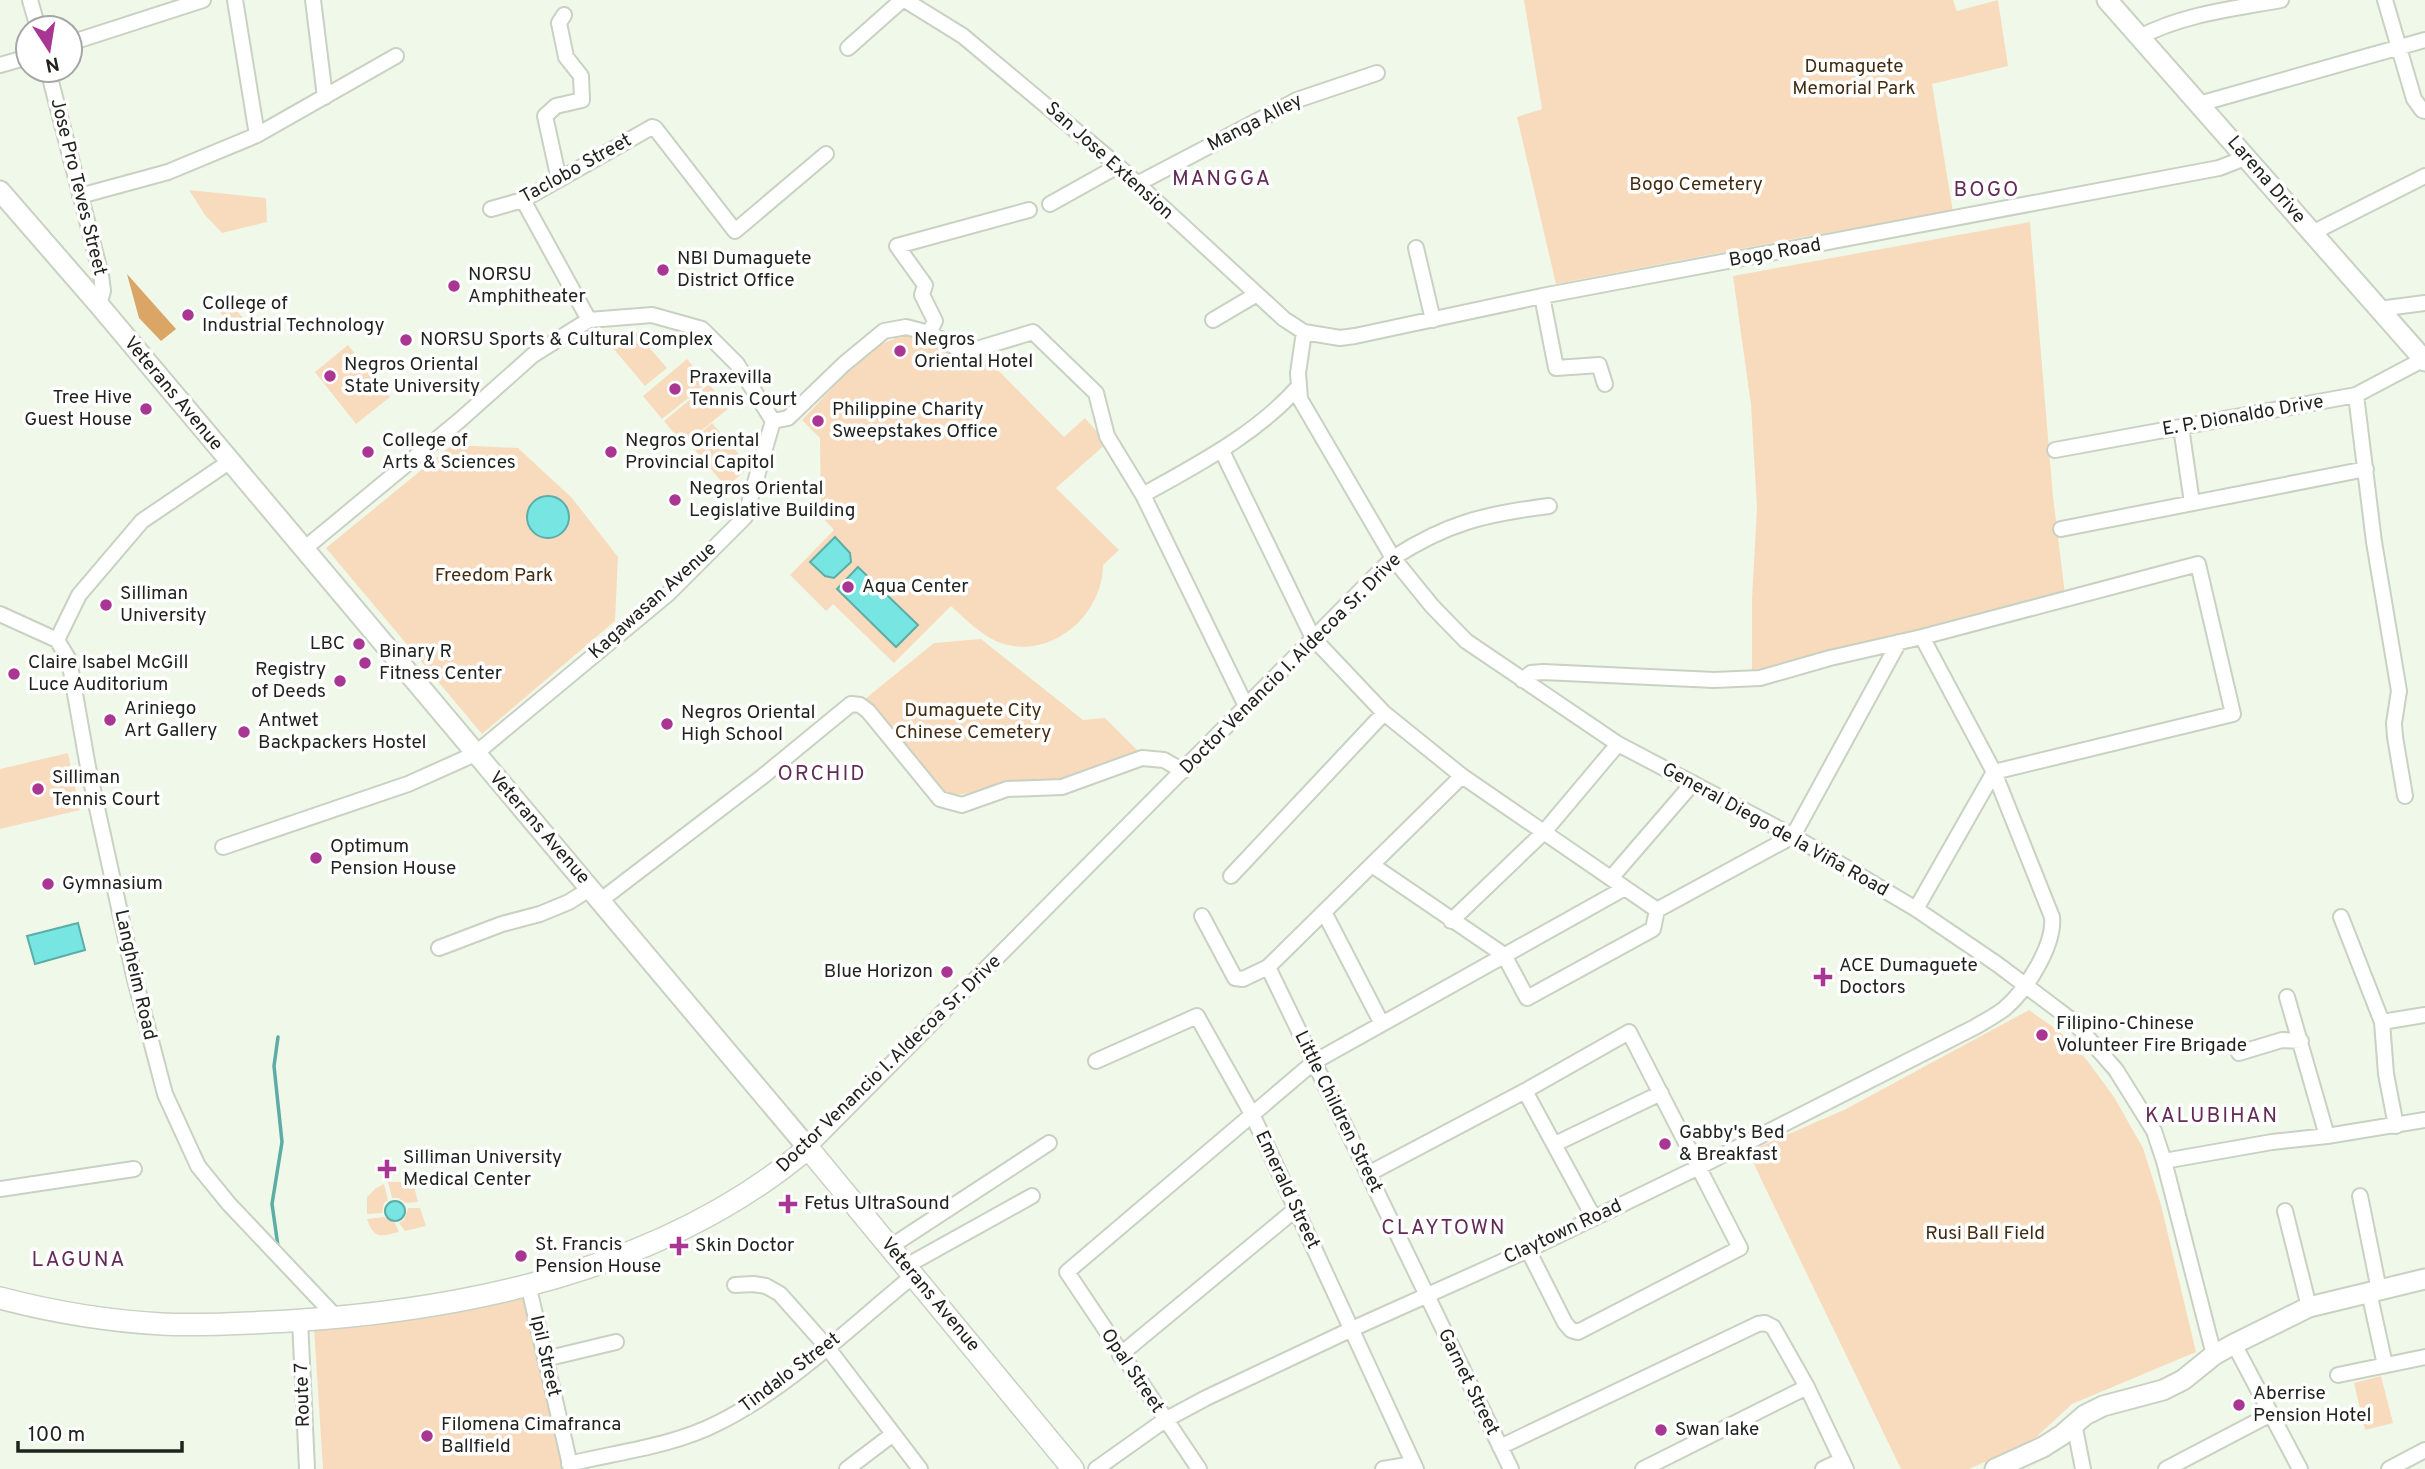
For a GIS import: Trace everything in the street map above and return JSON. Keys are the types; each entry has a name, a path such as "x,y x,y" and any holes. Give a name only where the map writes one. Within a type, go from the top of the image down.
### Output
{"highway":[{"name":"Doctor Venancio I. Aldecoa Sr. Drive","path":"0,1298 119,1321 199,1325 336,1317 440,1303 528,1284 596,1264 632,1250 703,1219 760,1186 808,1148"},
{"name":"Veterans Avenue","path":"808,1148 1073,1469"}],"main road":[{"name":"Larena Drive","path":"2107,0 2424,360"},
{"name":"Veterans Avenue","path":"0,191 99,305 808,1148"},
{"path":"1996,1469 2062,1436 2074,1423 2103,1406 2164,1390 2183,1380 2234,1343 2309,1307 2425,1279"}],"street":[{"path":"84,38 202,0"},
{"path":"235,0 257,135"},
{"path":"313,0 325,97"},
{"path":"848,48 904,0"},
{"name":"San Jose Extension","path":"904,0 963,36 1118,166 1284,319 1304,332"},
{"path":"2140,37 2184,19 2281,0"},
{"path":"2385,0 2414,99 2421,110 2425,111"},
{"path":"559,180 545,116 556,106 582,100 581,76 566,57 562,45 559,23 564,15"},
{"path":"2199,104 2425,40"},
{"path":"80,196 168,172 257,135 396,56"},
{"name":"Manga Alley","path":"1137,184 1297,100 1377,73"},
{"name":"Jose Pro Teves Street","path":"52,84 101,275 103,291 99,305"},
{"name":"Taclobo Street","path":"491,209 523,200 652,127 735,230 826,154"},
{"name":"Bogo Road","path":"1304,332 1340,338 1542,296 2206,170 2245,158"},
{"path":"1050,204 1118,166"},
{"path":"2312,233 2425,176"},
{"path":"523,200 589,320"},
{"path":"929,333 935,321 922,295 925,285 897,246 1029,210"},
{"path":"1416,248 1433,320"},
{"path":"1213,320 1257,294"},
{"path":"1542,296 1555,367 1560,369 1599,365 1605,384"},
{"path":"2379,309 2425,303"},
{"path":"304,550 460,420 533,355 589,320 652,316 702,330 737,364 773,421 788,418 844,364 884,331 906,327 929,333 959,349 980,348 1033,332 1096,393 1107,436 1143,495 1246,706"},
{"name":"General Diego de la Viña Road","path":"1304,332 1300,356 1300,399 1393,558 1432,606 1466,641 1618,744 1793,836 1916,909 1997,964 2074,1022 2116,1070 2154,1130 2214,1355"},
{"name":"E. P. Dionaldo Drive","path":"2055,450 2356,395 2424,360"},
{"path":"1143,495 1222,451 1283,405 1299,386"},
{"path":"2356,395 2374,542 2399,691 2399,705 2394,723 2405,796"},
{"name":"Kagawasan Avenue","path":"223,847 408,784 475,754 669,593 745,517 773,421"},
{"path":"2181,427 2192,503"},
{"path":"1222,451 1313,638 1384,713 1462,776 1657,910"},
{"path":"0,614 57,640 79,595 142,521 229,462"},
{"path":"2061,529 2366,469"},
{"name":"Doctor Venancio I. Aldecoa Sr. Drive","path":"808,1148 1393,558 1435,533 1458,524 1512,511 1549,506"},
{"path":"1522,680 1531,673 1543,672 1714,680 1760,678 1830,657 1922,637 2199,564 2233,714 1994,772 1916,909"},
{"name":"Claytown Road","path":"1096,1469 1165,1420 1206,1398 1528,1250 1699,1167 1975,1027 2004,1009 2026,986 2051,936 2054,927 2052,916 1994,772 1922,637"},
{"name":"Langheim Road","path":"57,640 69,660 131,963 165,1094 198,1166 229,1204 336,1317"},
{"path":"1372,865 1504,956 1527,998 1653,929 1657,910 1793,836 1899,642"},
{"path":"439,948 502,924 596,894 762,777 851,704 860,705 868,711 940,799 962,805 1007,789 1062,787 1142,758 1164,760 1182,771"},
{"path":"1231,876 1384,713"},
{"path":"1451,920 1544,832 1618,744"},
{"path":"1202,916 1235,978 1243,979 1268,967 1462,776"},
{"path":"1611,878 1693,783"},
{"path":"1252,1114 1314,1062 1625,888"},
{"path":"1324,912 1382,1024"},
{"path":"2341,917 2382,1022 2386,1074 2396,1126"},
{"name":"Little Children Street","path":"1268,967 1426,1295"},
{"path":"2287,997 2327,1136"},
{"name":"Emerald Street","path":"1096,1061 1197,1016 1252,1114 1415,1466"},
{"path":"2382,1022 2425,1016"},
{"path":"1368,1174 1525,1091 1629,1032 1740,1248 1583,1330 1574,1331 1565,1323 1528,1250"},
{"path":"2239,1053 2282,1040 2301,1041"},
{"path":"1525,1091 1594,1218"},
{"path":"1555,1144 1661,1093"},
{"name":"Opal Street","path":"1199,1469 1120,1355 1067,1272 1252,1114"},
{"path":"2164,1161 2425,1120"},
{"path":"890,1247 1049,1143"},
{"path":"0,1189 134,1169"},
{"name":"Tindalo Street","path":"570,1466 668,1441 716,1424 758,1402 827,1347 910,1271 1032,1196"},
{"path":"2360,1196 2385,1365"},
{"path":"1120,1355 1296,1209"},
{"path":"2285,1211 2309,1307"},
{"name":"Ipil Street","path":"528,1284 570,1466"},
{"path":"735,1285 766,1286 780,1294 827,1347 920,1469"},
{"name":"Garnet Street","path":"1426,1295 1511,1469"},
{"name":"Route 7","path":"300,1320 307,1469"},
{"path":"1500,1447 1765,1323 1773,1327 1807,1387 1844,1464 1823,1469"},
{"path":"545,1359 616,1342"},
{"path":"2234,1343 2300,1469"},
{"path":"2338,1375 2425,1357"},
{"path":"1643,1469 1807,1387"},
{"path":"2166,1469 2271,1414"},
{"path":"2074,1423 2083,1469"},
{"path":"848,1469 893,1434"},
{"path":"2389,1469 2425,1450"},
{"path":"1383,1469 1415,1466"}],"green space":[{"name":"Dumaguete Memorial Park","path":"1524,0 1953,0 1957,11 1998,0 2008,66 1932,84 1953,212 1803,237 1556,284 1517,117 1542,109"},
{"path":"189,190 266,198 267,222 222,233 205,215"},
{"path":"2030,222 2053,497 2065,594 1871,648 1752,670 1752,598 1757,508 1751,405 1733,276"},
{"path":"231,303 246,322 234,331 220,312"},
{"path":"633,329 667,368 645,386 612,347"},
{"path":"895,332 937,340 957,361 988,360 1064,437 1085,418 1107,443 1056,488 1119,550 1103,565 1101,584 1083,617 1070,630 1054,640 1036,646 1017,647 998,642 979,631 951,606 894,663 833,604 826,611 790,575 834,530 821,516 820,438 802,420 870,348 894,339"},
{"path":"348,345 390,397 356,424 315,372"},
{"name":"Praxevilla Tennis Court","path":"687,359 707,383 662,419 643,396"},
{"path":"709,384 729,408 684,445 664,421"},
{"path":"712,423 750,467 726,487 689,443"},
{"name":"Freedom Park","path":"452,445 518,448 572,498 618,557 615,621 482,734 326,548"},
{"name":"Dumaguete City Chinese Cemetery","path":"981,639 1083,720 1105,718 1140,753 1056,785 1023,785 943,797 865,699 934,643"},
{"name":"Silliman Tennis Court","path":"68,753 80,810 0,829 0,769"},
{"name":"Rusi Ball Field","path":"2029,1010 2060,1032 2086,1059 2114,1097 2143,1148 2161,1205 2196,1352 2072,1404 2032,1441 1969,1469 1901,1469 1748,1152 1846,1109"},
{"path":"388,1182 404,1182 414,1187 418,1202 406,1203 392,1198"},
{"path":"384,1184 388,1200 384,1203 382,1213 367,1214 367,1197"},
{"path":"408,1208 420,1208 426,1226 405,1231 399,1223 404,1220"},
{"path":"384,1217 395,1223 399,1232 378,1235 372,1230 367,1219"},
{"path":"523,1296 563,1469 323,1469 314,1328"},
{"path":"2381,1376 2393,1423 2365,1430 2354,1383"}],"shaded area":[{"path":"127,274 176,329 161,341 139,318"}],"water":[{"path":"548,496 563,502 569,517 563,532 548,538 533,532 527,517 533,502"},
{"path":"835,537 850,553 851,562 834,578 825,576 810,562"},
{"path":"858,567 918,625 896,647 837,589"},
{"path":"78,923 85,950 35,964 27,936"},
{"path":"395,1201 402,1204 405,1211 402,1218 395,1221 388,1218 385,1211 388,1204"}],"waterway":[{"path":"278,1037 274,1066 282,1142 272,1204 278,1246"}],"place":[{"name":"NBI Dumaguete District Office","path":"663,270"},
{"name":"NORSU Amphitheater","path":"454,286"},
{"name":"College of Industrial Technology","path":"188,315"},
{"name":"NORSU Sports & Cultural Complex","path":"406,340"},
{"name":"Negros Oriental Hotel","path":"900,351"},
{"name":"Negros Oriental State University","path":"330,376"},
{"name":"Praxevilla Tennis Court","path":"675,389"},
{"name":"Tree Hive Guest House","path":"146,409"},
{"name":"Philippine Charity Sweepstakes Office","path":"818,421"},
{"name":"College of Arts & Sciences","path":"368,452"},
{"name":"Negros Oriental Provincial Capitol","path":"611,452"},
{"name":"Negros Oriental Legislative Building","path":"675,500"},
{"name":"Aqua Center","path":"848,587"},
{"name":"Silliman University","path":"106,605"},
{"name":"LBC","path":"359,644"},
{"name":"Binary R Fitness Center","path":"365,663"},
{"name":"Claire Isabel McGill Luce Auditorium","path":"14,674"},
{"name":"Registry of Deeds","path":"340,681"},
{"name":"Ariniego Art Gallery","path":"110,720"},
{"name":"Negros Oriental High School","path":"667,724"},
{"name":"Antwet Backpackers Hostel","path":"244,732"},
{"name":"Silliman Tennis Court","path":"38,789"},
{"name":"Optimum Pension House","path":"316,858"},
{"name":"Gymnasium","path":"48,884"},
{"name":"Blue Horizon","path":"947,972"},
{"name":"ACE Dumaguete Doctors","path":"1823,977"},
{"name":"Filipino-Chinese Volunteer Fire Brigade","path":"2042,1035"},
{"name":"Gabby's Bed & Breakfast","path":"1665,1144"},
{"name":"Silliman University Medical Center","path":"387,1169"},
{"name":"Fetus UltraSound","path":"788,1204"},
{"name":"Skin Doctor","path":"679,1246"},
{"name":"St. Francis Pension House","path":"521,1256"},
{"name":"Aberrise Pension Hotel","path":"2239,1405"},
{"name":"Swan lake","path":"1661,1430"},
{"name":"Filomena Cimafranca Ballfield","path":"427,1436"}],"district":[{"name":"MANGGA","path":"1222,179"},
{"name":"BOGO","path":"1987,190"},
{"name":"ORCHID","path":"822,774"},
{"name":"KALUBIHAN","path":"2212,1116"},
{"name":"CLAYTOWN","path":"1444,1228"},
{"name":"LAGUNA","path":"79,1260"}],"park label":[{"name":"Bogo Cemetery","path":"1696,185"}]}
